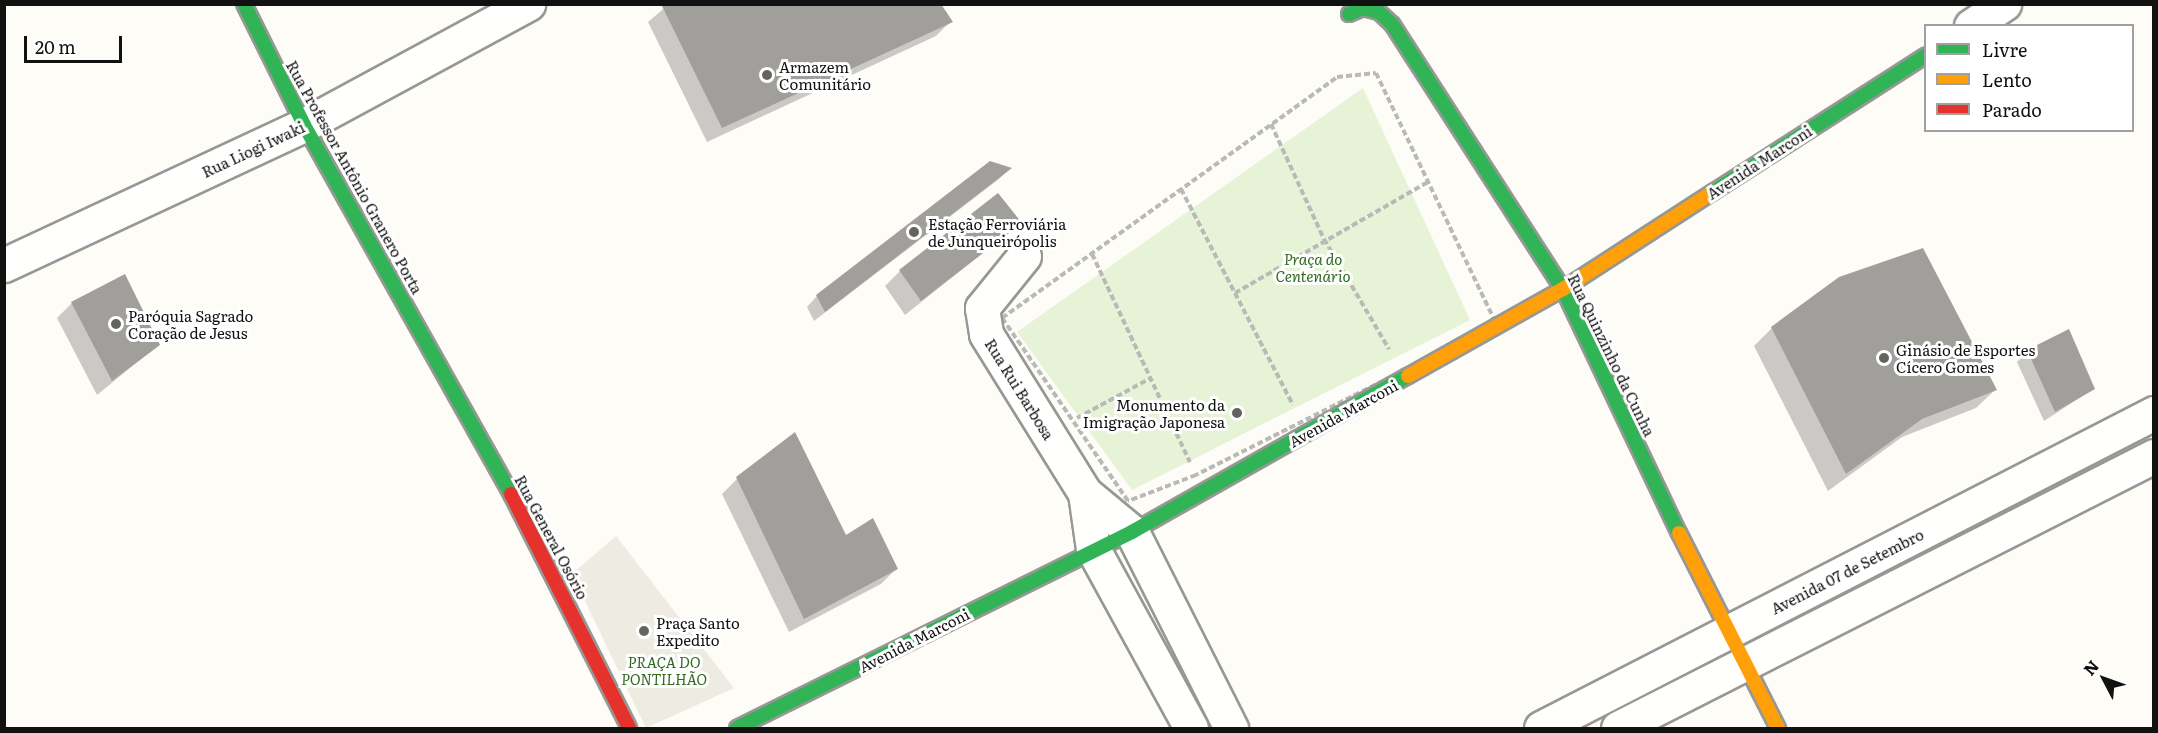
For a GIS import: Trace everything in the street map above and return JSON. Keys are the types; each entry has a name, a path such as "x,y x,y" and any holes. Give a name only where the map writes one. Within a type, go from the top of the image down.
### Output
{"street":[{"name":"Rua Professor Antônio Granero Porta","path":"244,4 304,125 441,363"},
{"name":"Rua Liogi Iwaki","path":"4,265 304,125 528,4"},
{"path":"1974,24 2004,4"},
{"name":"Rua Quinzinho da Cunha","path":"1348,14 1363,8 1379,12 1392,24 1563,289 1726,633 1744,662 1778,729"},
{"name":"Avenida Marconi","path":"737,729 1093,549 1132,532 1563,289 1924,56"},
{"name":"Rua Rui Barbosa","path":"1024,256 982,308 981,321 1085,493 1132,532 1231,729"},
{"name":"Rua General Osório","path":"441,363 574,612 629,729"},
{"name":"Avenida 07 de Setembro","path":"1541,729 2154,413"},
{"path":"1618,729 1744,662 2154,456"},
{"name":"Rua Rui Barbosa","path":"1085,493 1093,549 1191,729"}],"path":[{"path":"1376,73 1428,182 1496,324 1196,475 1128,501 1002,318 1337,77 1376,73"},
{"path":"1271,124 1324,239 1391,353"},
{"path":"1235,293 1324,239 1428,182"},
{"path":"1181,189 1302,422"},
{"path":"1092,254 1196,475"},
{"path":"1396,362 1402,372"},
{"path":"1071,421 1150,378"}],"green space":[{"name":"Praça do Centenário","path":"1363,88 1470,320 1132,490 1017,332"}],"shaded area":[{"name":"Praça Santo Expedito","path":"616,536 734,688 646,728 572,574"}],"building":[{"name":"Armazem Comunitário","path":"941,4 953,22 722,128 662,6"},
{"name":"Estação Ferroviária de Junqueirópolis","path":"990,161 1012,168 825,312 816,295"},
{"path":"998,193 1022,223 921,301 899,270"},
{"name":"Ginásio de Esportes Cícero Gomes","path":"1923,248 1997,390 1922,419 1846,474 1771,327 1839,277"},
{"name":"Paróquia Sagrado Coração de Jesus","path":"125,274 160,345 112,381 71,302"},
{"path":"2069,329 2095,389 2055,412 2027,350"},
{"path":"795,432 846,535 873,518 898,569 804,619 736,477"}],"traffic: fast":[{"path":"244,4 304,125 511,494"},
{"path":"1349,14 1363,8 1379,12 1392,24 1563,289 1679,533"},
{"path":"1713,192 1924,56"},
{"path":"737,728 1132,532 1408,376"}],"traffic: slow":[{"path":"1408,376 1563,289 1713,192"},
{"path":"1679,533 1778,728"}],"traffic: jam":[{"path":"511,494 629,728"}],"place":[{"name":"Armazem Comunitário","path":"767,75"},
{"name":"Estação Ferroviária de Junqueirópolis","path":"914,232"},
{"name":"Paróquia Sagrado Coração de Jesus","path":"116,324"},
{"name":"Ginásio de Esportes Cícero Gomes","path":"1884,358"},
{"name":"Monumento da Imigração Japonesa","path":"1237,413"},
{"name":"Praça Santo Expedito","path":"644,631"}],"park label":[{"name":"PRAÇA DO PONTILHÃO","path":"664,670"}]}
